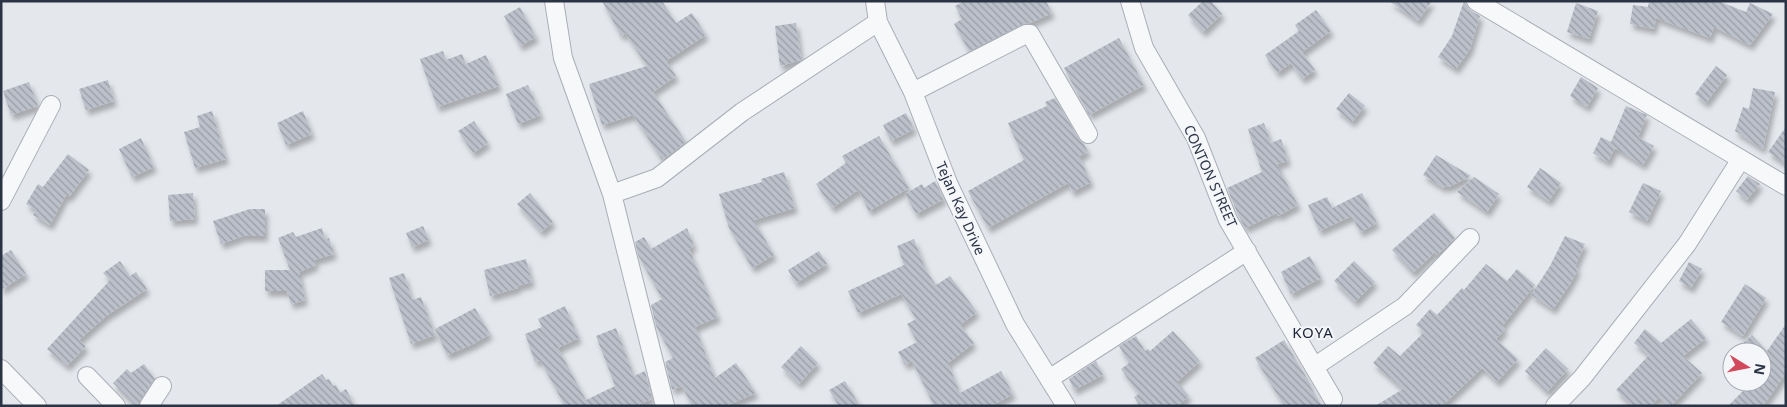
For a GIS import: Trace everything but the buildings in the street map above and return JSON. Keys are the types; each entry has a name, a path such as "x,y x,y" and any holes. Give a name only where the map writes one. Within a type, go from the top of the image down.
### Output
{"street":[{"path":"554,1 563,58 612,194 665,406"},
{"name":"Tejan Kay Drive","path":"874,1 878,22 913,92 952,192 1015,324 1066,406"},
{"name":"CONTON STREET","path":"1130,1 1144,48 1196,138 1228,220 1333,399"},
{"path":"1476,1 1786,186"},
{"path":"612,194 657,178 742,112 878,22"},
{"path":"913,92 1026,34 1030,34 1088,134"},
{"path":"1,201 51,106"},
{"path":"1555,406 1582,378 1687,244 1741,159"},
{"path":"1314,367 1405,306 1470,238"},
{"path":"1049,379 1247,251"},
{"path":"1,369 37,406"},
{"path":"87,376 116,406"},
{"path":"149,406 162,386"}],"district":[{"name":"KOYA","path":"1313,332"}]}
